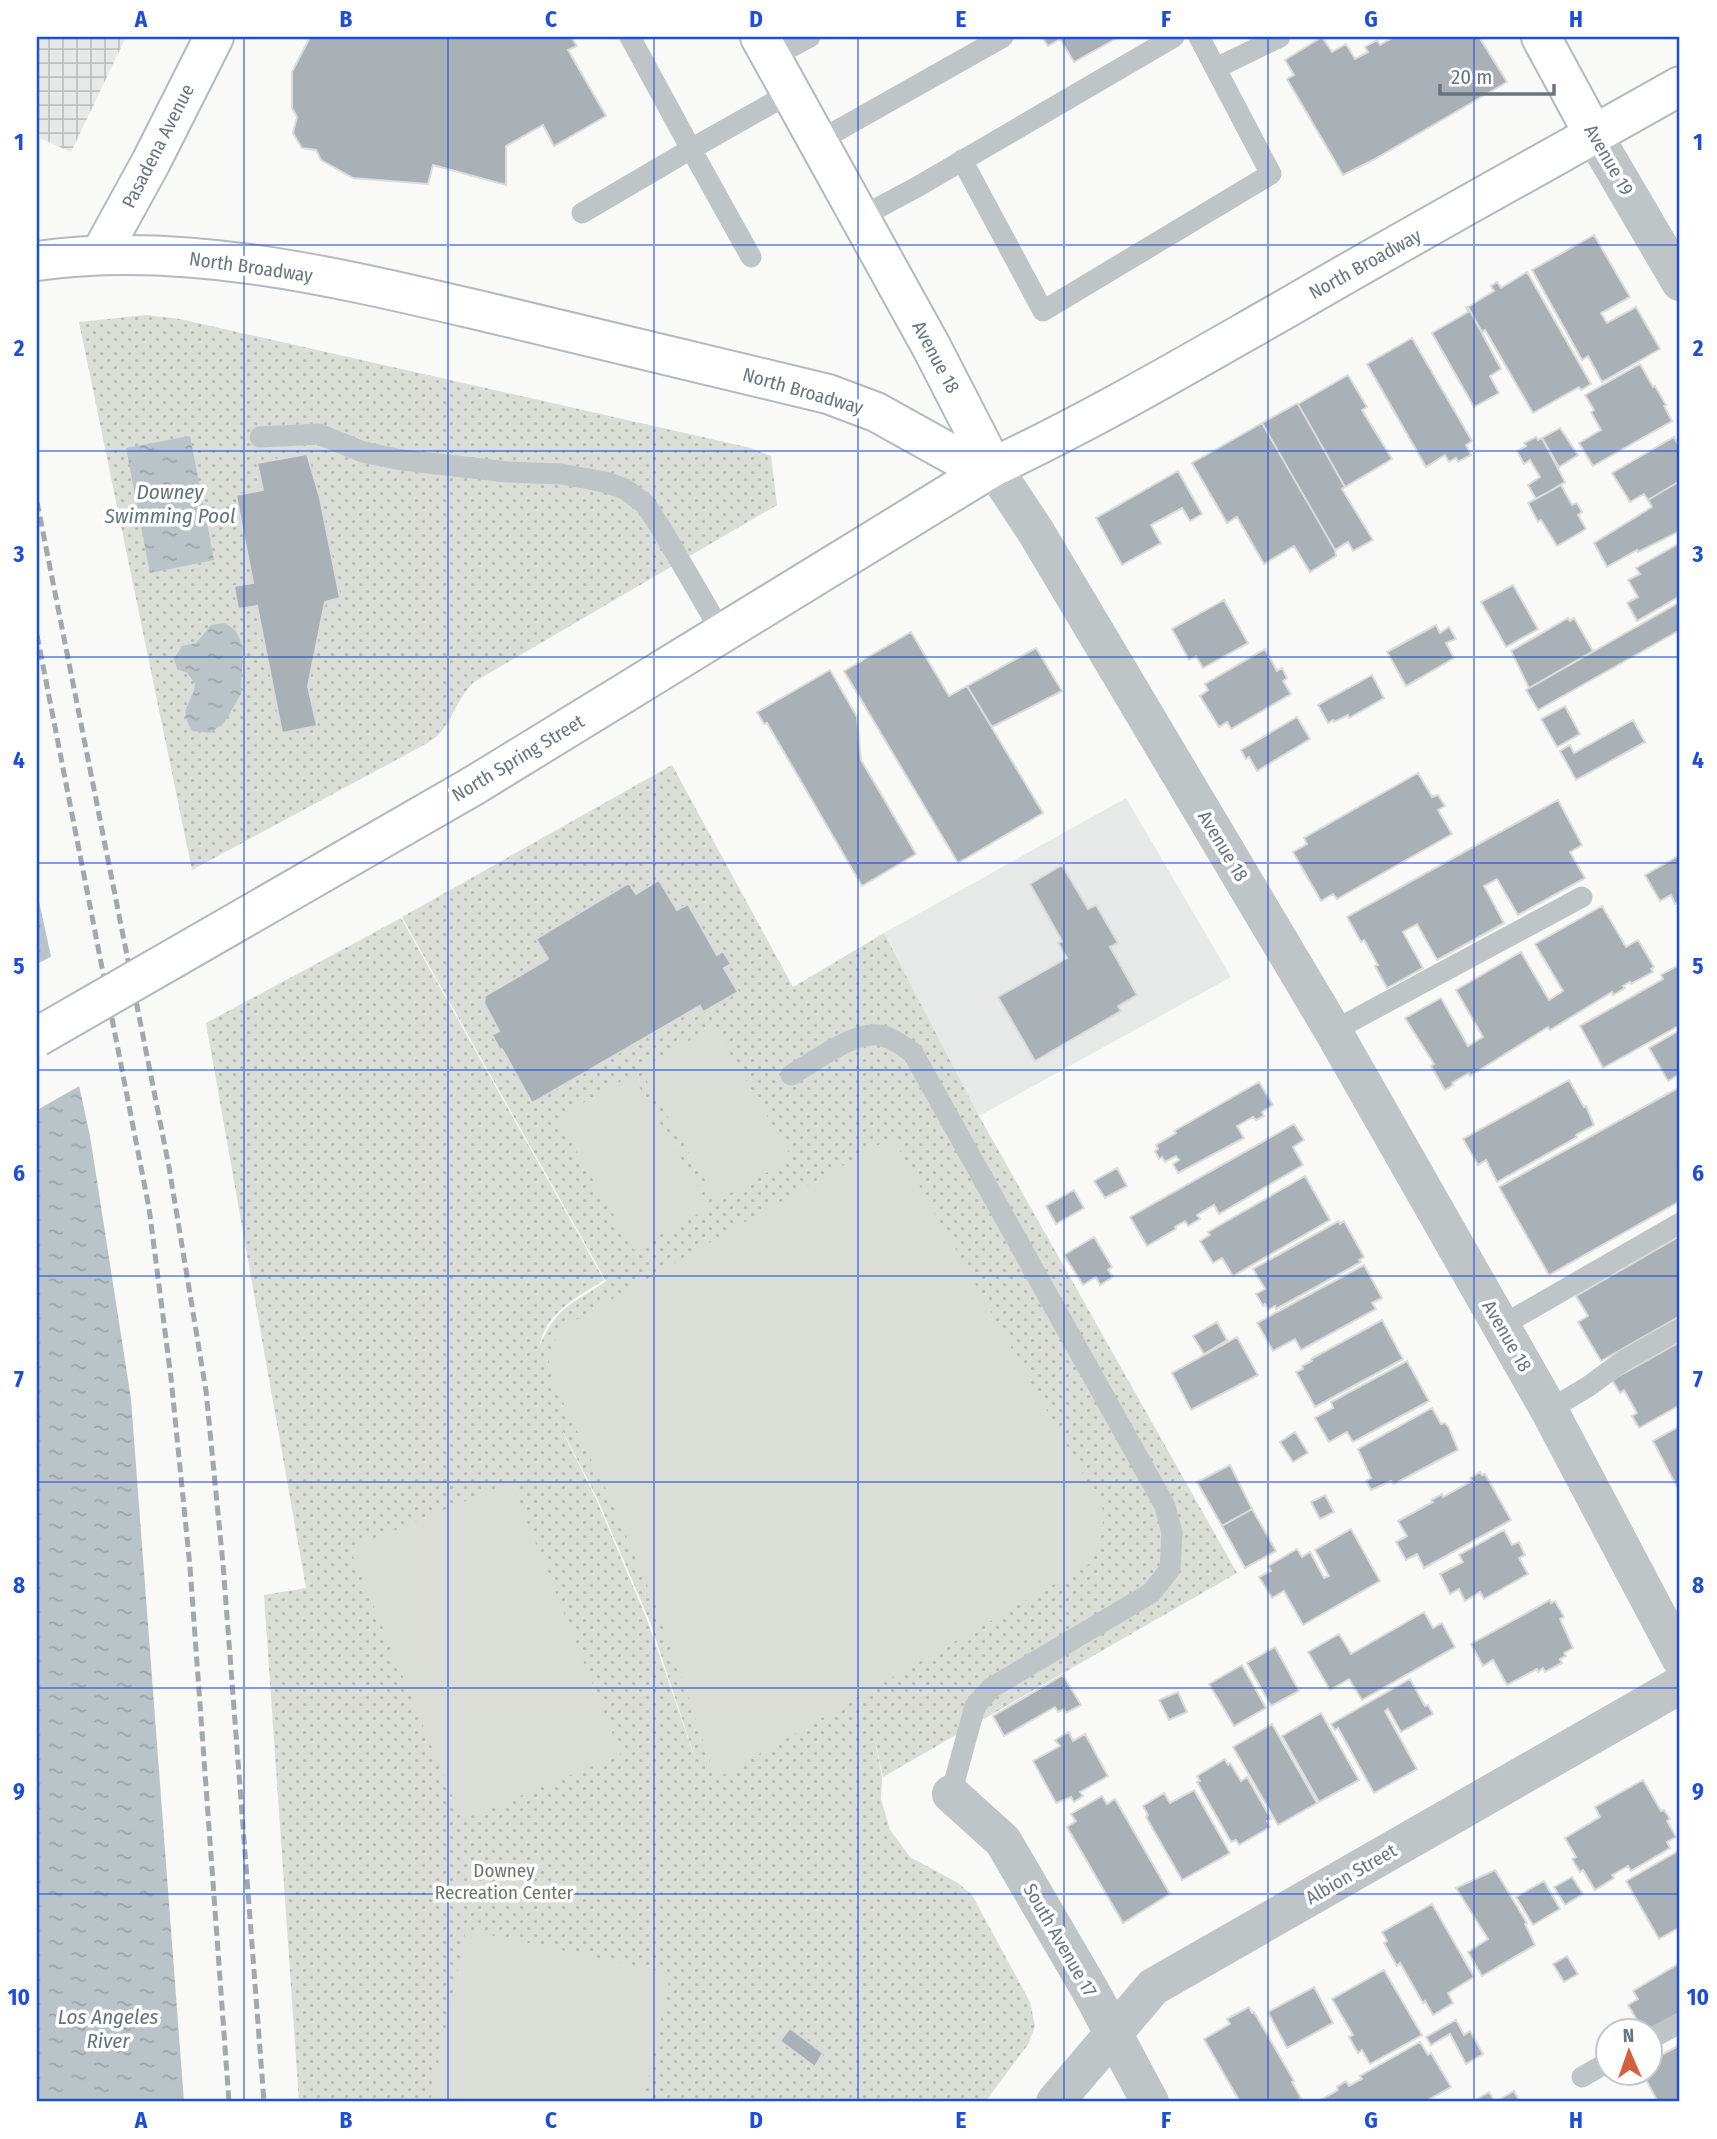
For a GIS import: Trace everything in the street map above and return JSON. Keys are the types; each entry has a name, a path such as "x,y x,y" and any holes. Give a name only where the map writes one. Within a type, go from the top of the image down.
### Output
{"main road":[{"name":"Pasadena Avenue","path":"89,255 151,162 214,37"},
{"name":"Avenue 19","path":"1541,37 1594,135"},
{"name":"Avenue 18","path":"766,47 932,348 993,467"},
{"name":"North Broadway","path":"37,261 89,255 178,256 282,270 399,291 828,394 876,411 957,457 993,467 1042,444 1188,366 1680,86"},
{"name":"North Spring Street","path":"37,1037 473,786 993,467"}],"street":[{"name":"Avenue 19","path":"1594,135 1680,282"},
{"name":"Avenue 18","path":"993,467 1036,532 1334,1031 1549,1410 1680,1658"},
{"name":"Albion Street","path":"1055,2102 1153,1987 1680,1685"},
{"name":"South Avenue 17","path":"951,1794 1003,1841 1083,1978 1150,2102"}],"lane":[{"path":"630,37 751,257"},
{"path":"766,47 810,37"},
{"path":"817,142 1003,37"},
{"path":"859,218 1174,37"},
{"path":"961,160 1043,312 1271,174 1199,37"},
{"path":"1216,68 1280,37"},
{"path":"582,213 792,92"},
{"path":"260,437 319,434 363,452 402,460 508,472 561,474 606,482 625,489 645,504 722,633"},
{"path":"1334,1031 1583,897"},
{"path":"791,1075 856,1038 878,1035 897,1041 913,1053 1165,1506 1172,1532 1170,1569 1151,1593 991,1688 975,1706 951,1794"},
{"path":"1501,1326 1680,1223"},
{"path":"1549,1410 1588,1387 1623,1361 1680,1329"},
{"path":"1664,2032 1680,2023"},
{"path":"1582,2077 1594,2070"}],"shaded area":[{"path":"37,37 126,37 71,152 40,138 37,118"},
{"path":"1126,798 1231,977 979,1116 884,933"}],"green space":[{"path":"146,315 180,319 751,448 771,456 777,505 474,682 445,727 422,746 192,870 79,322"},
{"name":"Downey Recreation Center","path":"672,765 793,987 884,933 979,1116 1237,1573 883,1777 874,1735 882,1777 881,1799 890,1830 910,1857 958,1883 972,1895 1030,2002 1035,2026 1029,2043 985,2102 299,2102 264,1595 306,1588 206,1023 401,918 604,1280 573,1300 555,1315 548,1324 539,1347 553,1322 566,1307 606,1281 402,917","holes":["551,1408 598,1500 650,1622 701,1776 648,1622 597,1501"]},
{"path":"714,1026 792,1158 717,1201 640,1069"},
{"path":"632,1075 710,1207 634,1250 557,1118"},
{"path":"892,1137 1105,1513 1093,1562 716,1779 661,1617 609,1496 555,1386 548,1358 557,1337 574,1321"},
{"path":"511,1482 621,1754 462,1820 350,1549"},
{"path":"466,1930 671,1973 643,2102 430,2102"}],"water":[{"name":"Downey Swimming Pool","path":"190,436 214,560 150,573 126,448"},
{"path":"225,623 236,631 243,647 241,694 224,723 210,733 192,731 186,710 195,683 187,673 177,669 174,659 182,646 196,643 211,625"},
{"name":"Los Angeles River","path":"37,892 90,1136 131,1399 184,2102 37,2102"}],"pier":[{"path":"54,955 83,1084 37,1110 37,964"}],"building":[{"path":"310,37 571,37 577,46 568,50 606,116 554,146 543,125 506,146 506,185 433,165 428,184 353,178 321,160 316,150 302,148 293,133 297,117 292,108 292,72"},
{"path":"1042,37 1119,37 1074,62 1060,39 1048,46"},
{"path":"1322,37 1332,52 1346,44 1355,59 1368,52 1365,47 1377,40 1380,45 1394,37 1479,37 1507,82 1343,175 1287,79 1294,75 1285,60"},
{"path":"1594,235 1630,297 1601,313 1607,323 1636,307 1660,349 1602,382 1588,356 1582,360 1532,270"},
{"path":"1527,272 1591,384 1581,390 1579,387 1533,413 1485,330 1482,332 1468,307 1494,291 1491,286 1497,282 1501,288"},
{"path":"1466,307 1501,369 1490,376 1499,393 1474,407 1432,333 1468,312"},
{"path":"1412,338 1472,441 1466,445 1471,455 1458,462 1456,458 1449,462 1445,455 1426,467 1367,364"},
{"path":"1640,364 1666,405 1664,406 1672,421 1593,466 1579,443 1601,430 1585,395"},
{"path":"1348,375 1367,407 1362,410 1392,459 1345,487 1298,404"},
{"path":"1296,404 1373,540 1353,551 1348,542 1335,550 1262,423"},
{"path":"1262,423 1335,550 1336,556 1310,572 1294,546 1264,564 1237,517 1227,523 1192,463"},
{"path":"1560,428 1578,455 1559,467 1542,438"},
{"path":"1536,437 1538,440 1542,438 1565,482 1536,499 1528,485 1540,477 1530,460 1524,464 1517,451 1526,446 1524,443"},
{"path":"1674,437 1680,448 1680,481 1648,500 1644,494 1630,502 1612,473"},
{"path":"307,454 320,498 340,598 325,602 308,686 317,726 282,733 257,606 238,609 234,586 253,583 236,495 263,490 257,463"},
{"path":"1178,471 1202,514 1190,521 1182,508 1151,525 1161,543 1122,565 1096,518"},
{"path":"1680,481 1680,531 1607,567 1594,543 1652,507 1648,500"},
{"path":"1561,485 1572,505 1577,503 1582,512 1578,515 1586,529 1557,546 1541,520 1538,522 1528,503"},
{"path":"1680,543 1680,596 1637,621 1627,603 1638,597 1628,580 1640,574 1636,568"},
{"path":"1513,585 1538,629 1506,647 1481,602"},
{"path":"1224,600 1248,643 1203,668 1196,656 1189,660 1172,629"},
{"path":"1680,602 1680,630 1538,710 1526,690"},
{"path":"1568,618 1570,621 1574,618 1593,651 1529,688 1511,651"},
{"path":"1436,625 1440,633 1449,627 1456,639 1446,643 1454,658 1406,686 1387,652"},
{"path":"911,632 949,696 967,686 1043,813 958,863 844,671"},
{"path":"1036,648 1062,691 992,727 967,686"},
{"path":"1265,649 1277,671 1282,668 1287,678 1283,681 1291,694 1231,729 1227,722 1219,727 1200,696 1208,690 1205,684"},
{"path":"830,670 857,717 861,760 916,854 862,886 767,723 764,724 757,712"},
{"path":"1372,675 1384,698 1349,718 1348,715 1328,723 1318,705"},
{"path":"1565,706 1580,734 1557,747 1541,719"},
{"path":"1297,717 1310,739 1257,771 1249,757 1246,759 1241,750"},
{"path":"1633,720 1645,742 1576,780 1560,751 1570,745 1574,753"},
{"path":"1418,773 1432,797 1438,795 1445,806 1438,810 1452,834 1337,899 1333,894 1321,901 1293,852 1307,844 1304,838"},
{"path":"1558,800 1582,845 1570,852 1585,878 1518,915 1497,879 1484,886 1504,923 1437,960 1417,924 1403,932 1423,968 1387,988 1364,940 1361,942 1347,917"},
{"path":"1680,855 1680,901 1675,904 1671,895 1660,901 1645,875"},
{"path":"1062,865 1088,909 1096,905 1118,943 1110,947 1137,995 1118,1006 1121,1011 1035,1061 998,997 1067,958 1058,943 1062,941 1030,884"},
{"path":"659,880 677,910 688,904 717,955 723,951 731,964 724,968 738,992 703,1012 700,1006 532,1103 492,1035 499,1031 484,1003 485,996 548,959 536,939 629,883 636,894"},
{"path":"1602,906 1626,947 1638,940 1654,967 1651,969 1653,972 1623,986 1625,988 1613,995 1612,992 1550,1030 1548,1027 1470,1076 1469,1073 1452,1083 1453,1085 1445,1090 1431,1066 1434,1064 1405,1018 1441,998 1468,1046 1483,1037 1456,990 1521,952 1549,1000 1563,991 1535,944"},
{"path":"1679,965 1680,1025 1603,1068 1580,1026 1663,979 1661,975"},
{"path":"1680,1030 1680,1074 1668,1081 1649,1048"},
{"path":"1569,1080 1584,1107 1586,1106 1594,1125 1497,1182 1486,1160 1478,1165 1463,1139"},
{"path":"1259,1082 1273,1105 1262,1112 1264,1116 1256,1120 1253,1117 1237,1126 1244,1138 1178,1173 1173,1164 1179,1160 1176,1156 1165,1162 1162,1157 1159,1159 1155,1151 1158,1149 1156,1145 1176,1133 1174,1131"},
{"path":"1680,1087 1680,1201 1549,1275 1499,1187"},
{"path":"1294,1124 1304,1140 1293,1147 1303,1165 1219,1214 1214,1205 1197,1215 1200,1219 1188,1226 1185,1221 1147,1246 1130,1217"},
{"path":"1117,1168 1127,1186 1105,1198 1094,1181"},
{"path":"1305,1176 1330,1220 1233,1276 1222,1258 1213,1263 1200,1241 1210,1235 1208,1232"},
{"path":"1074,1190 1084,1208 1056,1224 1046,1206"},
{"path":"1339,1221 1340,1224 1344,1221 1364,1257 1359,1260 1361,1262 1276,1309 1275,1306 1268,1310 1265,1304 1263,1306 1256,1294 1265,1289 1253,1269"},
{"path":"1680,1236 1680,1316 1601,1361 1578,1322 1588,1316 1576,1296"},
{"path":"1094,1237 1112,1267 1108,1270 1113,1277 1100,1285 1096,1277 1083,1285 1064,1255"},
{"path":"1364,1265 1382,1298 1372,1303 1376,1309 1301,1350 1295,1339 1273,1351 1257,1323"},
{"path":"1382,1320 1403,1359 1315,1407 1296,1372 1303,1369 1302,1366 1312,1361 1311,1359"},
{"path":"1217,1322 1227,1340 1204,1354 1193,1336"},
{"path":"1237,1337 1258,1375 1191,1410 1172,1373"},
{"path":"1680,1342 1680,1405 1639,1428 1632,1416 1637,1413 1624,1390 1620,1393 1612,1380"},
{"path":"1407,1361 1429,1401 1353,1442 1347,1432 1329,1442 1315,1418 1333,1408 1331,1402"},
{"path":"1432,1408 1441,1424 1445,1423 1449,1428 1458,1450 1394,1484 1391,1481 1371,1490 1366,1481 1371,1478 1358,1449"},
{"path":"1680,1426 1680,1485 1677,1487 1653,1441"},
{"path":"1295,1432 1308,1453 1293,1462 1280,1442"},
{"path":"1230,1465 1252,1509 1222,1526 1197,1482"},
{"path":"1480,1472 1485,1474 1511,1520 1424,1568 1417,1554 1406,1560 1396,1542 1407,1536 1398,1521 1433,1502 1431,1500 1442,1494 1443,1497 1472,1481 1470,1478"},
{"path":"1325,1495 1334,1512 1320,1519 1311,1502"},
{"path":"1252,1509 1276,1551 1245,1568 1222,1526"},
{"path":"1351,1529 1380,1581 1303,1625 1284,1591 1272,1598 1259,1577 1271,1571 1268,1566 1297,1549 1302,1557 1310,1552 1324,1578 1329,1576 1315,1550"},
{"path":"1504,1530 1512,1545 1519,1542 1525,1555 1519,1558 1528,1574 1484,1599 1480,1592 1465,1601 1459,1589 1450,1594 1440,1574 1463,1562 1459,1555"},
{"path":"1550,1600 1551,1603 1555,1601 1564,1617 1560,1619 1573,1648 1564,1653 1566,1656 1560,1659 1562,1663 1545,1672 1543,1668 1538,1672 1537,1669 1507,1685 1493,1660 1483,1666 1471,1644"},
{"path":"1424,1612 1433,1628 1442,1623 1455,1647 1362,1700 1349,1679 1330,1690 1308,1652 1339,1634 1351,1654"},
{"path":"1275,1647 1299,1691 1271,1706 1247,1663"},
{"path":"1242,1665 1266,1708 1234,1726 1209,1684"},
{"path":"1063,1675 1081,1705 1066,1713 1064,1709 1058,1712 1055,1707 1004,1736 993,1716"},
{"path":"1410,1679 1425,1706 1428,1705 1433,1714 1401,1732 1388,1709 1385,1711 1417,1769 1374,1793 1338,1728 1335,1730 1331,1724"},
{"path":"1178,1692 1187,1712 1169,1720 1159,1700"},
{"path":"1321,1713 1359,1780 1319,1802 1282,1736"},
{"path":"1272,1724 1317,1803 1278,1825 1233,1747"},
{"path":"1069,1732 1073,1741 1085,1734 1108,1776 1080,1792 1083,1796 1074,1802 1071,1797 1056,1803 1033,1761 1060,1746 1055,1740"},
{"path":"1225,1759 1241,1781 1247,1777 1271,1819 1267,1821 1270,1827 1239,1845 1236,1840 1231,1842 1197,1782 1200,1781 1197,1776"},
{"path":"1643,1780 1661,1811 1664,1810 1670,1819 1667,1821 1676,1837 1667,1842 1670,1848 1631,1871 1628,1866 1612,1875 1614,1878 1595,1890 1583,1870 1580,1872 1572,1859 1576,1857 1565,1838 1600,1817 1595,1807"},
{"path":"1194,1790 1230,1853 1182,1880 1146,1817 1148,1815 1143,1806 1164,1793 1170,1803"},
{"path":"1102,1796 1107,1804 1115,1799 1170,1894 1123,1923 1067,1827 1076,1821 1071,1814"},
{"path":"1680,1850 1680,1927 1659,1939 1626,1881"},
{"path":"1495,1870 1527,1923 1525,1924 1535,1945 1482,1976 1468,1952 1488,1939 1456,1888"},
{"path":"1572,1877 1583,1894 1565,1905 1554,1887"},
{"path":"1544,1881 1560,1909 1533,1925 1516,1897"},
{"path":"1432,1904 1474,1977 1448,1993 1453,2003 1433,2015 1400,1963 1397,1966 1384,1943 1387,1941 1382,1932"},
{"path":"1567,1956 1578,1974 1564,1982 1553,1964"},
{"path":"1680,1963 1680,2013 1664,2022 1664,2016 1635,2016 1628,2005 1638,1999 1633,1991"},
{"path":"1384,1970 1422,2035 1370,2064 1362,2050 1358,2053 1349,2037 1353,2035 1332,1999"},
{"path":"1314,1987 1333,2023 1287,2048 1268,2012"},
{"path":"1249,2007 1294,2081 1292,2082 1301,2098 1294,2102 1240,2102 1204,2039 1230,2024 1227,2019"},
{"path":"1456,2020 1464,2035 1470,2031 1483,2054 1466,2064 1450,2034 1431,2045 1426,2037"},
{"path":"790,2028 823,2053 815,2067 780,2041"},
{"path":"1420,2042 1428,2055 1431,2053 1451,2087 1424,2102 1317,2102 1338,2090 1337,2087 1346,2081 1349,2086 1362,2079 1360,2076"},
{"path":"1680,2045 1680,2102 1653,2102 1657,2100 1649,2086 1664,2086 1664,2054"},
{"path":"1514,2091 1520,2102 1495,2102"},
{"path":"1489,2092 1495,2102 1472,2102"}],"railway":[{"path":"37,502 169,1167 206,1391 223,1564 264,2102"},
{"path":"37,635 149,1208 171,1378 190,1567 229,2102"}]}
